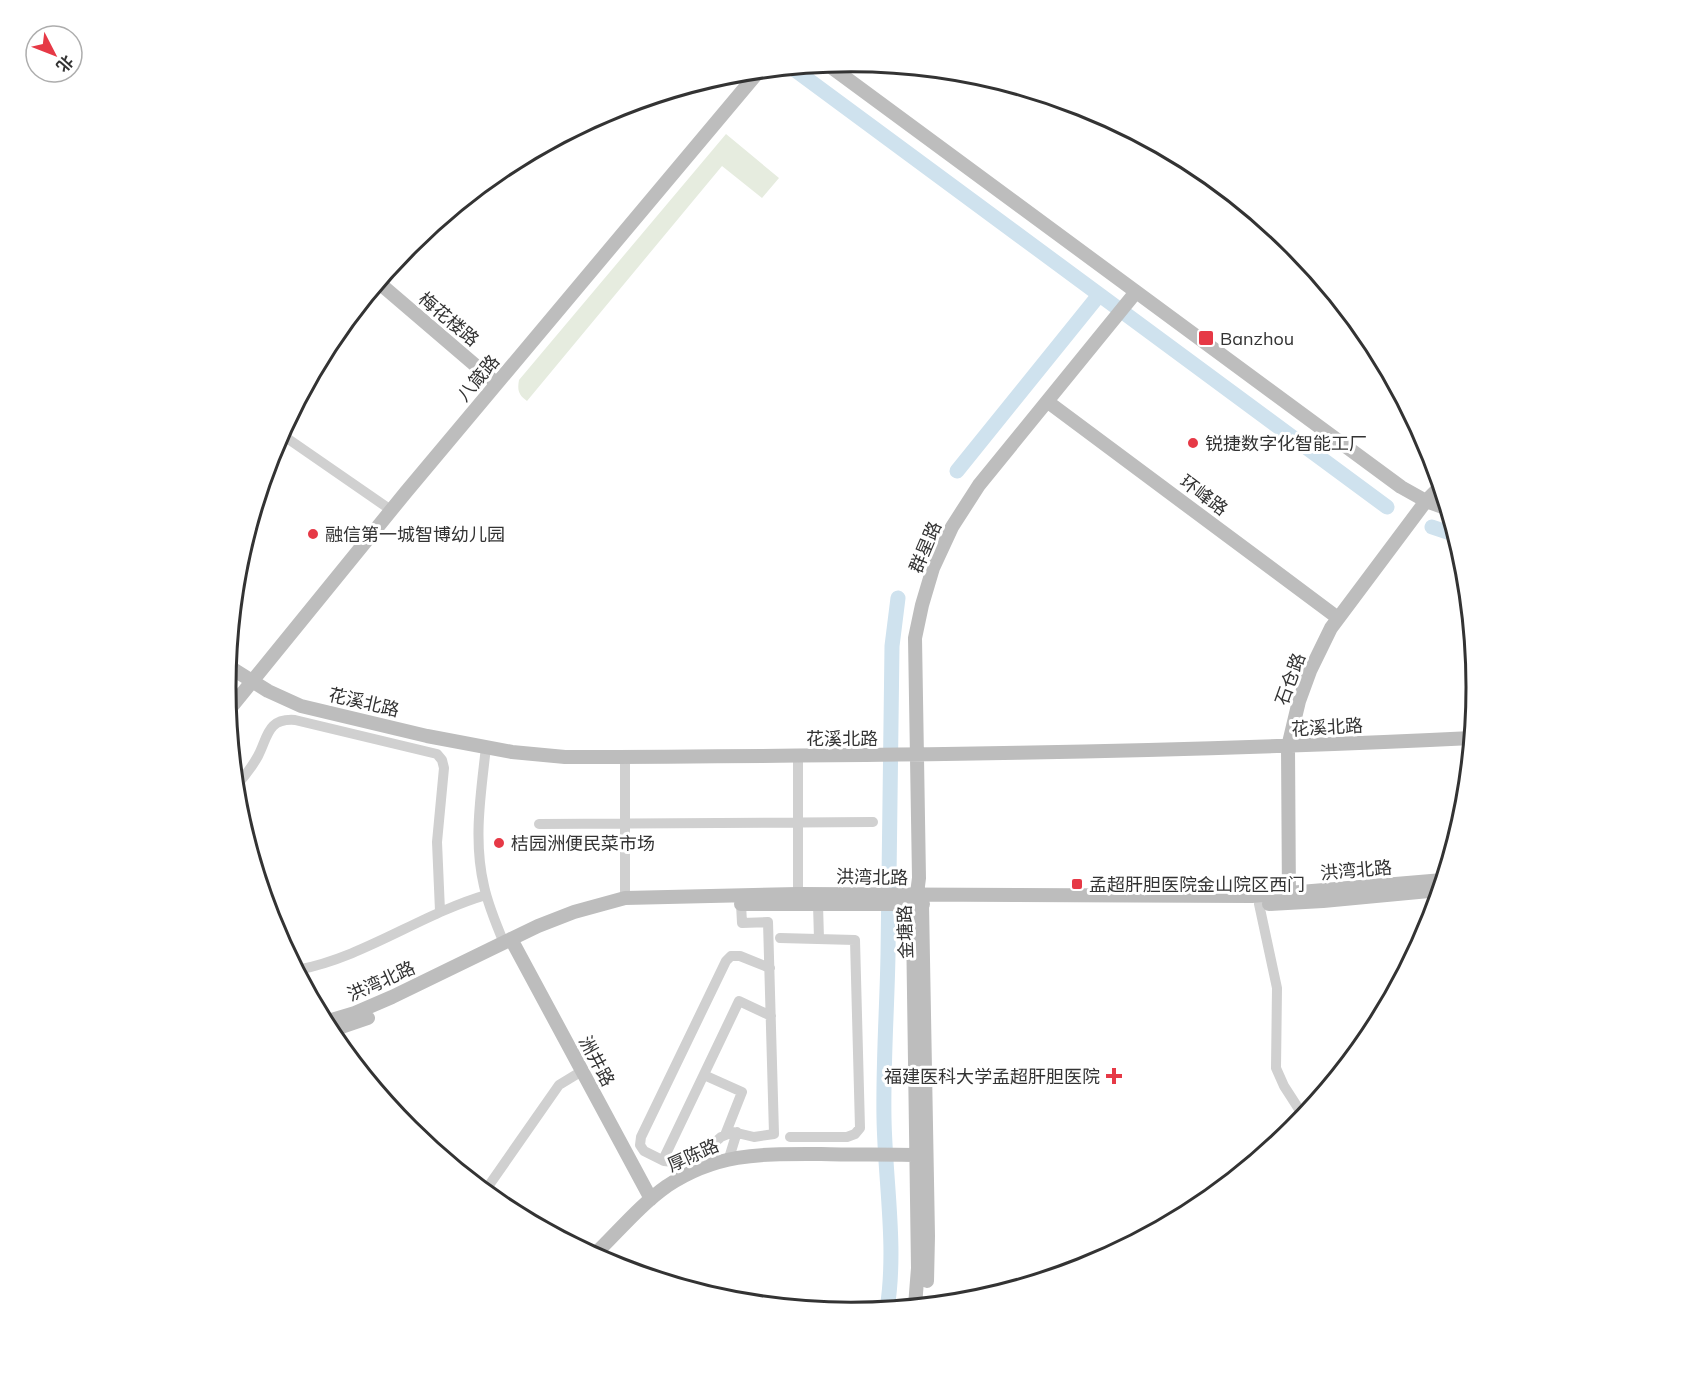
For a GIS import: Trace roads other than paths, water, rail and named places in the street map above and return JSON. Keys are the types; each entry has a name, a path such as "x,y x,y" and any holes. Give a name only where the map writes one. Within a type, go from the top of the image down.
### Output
{"street":[{"path":"838,72 1401,487 1439,506"},
{"name":"八箴路","path":"237,701 496,383 751,81"},
{"name":"梅花楼路","path":"385,288 496,383"},
{"name":"群星路","path":"919,878 915,638 933,568 945,539 964,506 988,473 1136,292"},
{"name":"环峰路","path":"1048,402 1338,618"},
{"path":"288,440 391,510"},
{"name":"石仓路","path":"1426,501 1433,486"},
{"name":"石仓路","path":"1289,899 1288,747 1295,716 1310,671 1323,642 1338,618 1435,492"},
{"name":"花溪北路","path":"237,672 283,699 301,706 486,747 565,757 918,756 1288,747 1464,738"},
{"path":"243,776 258,757 268,732 282,720 295,720 433,752 440,757 443,764 436,842 440,911"},
{"path":"373,738 383,725"},
{"path":"383,725 386,741"},
{"path":"486,747 478,826 481,869 486,895 510,943"},
{"path":"625,898 626,756"},
{"path":"798,756 798,894"},
{"path":"539,824 873,822"},
{"name":"金塘路","path":"919,878 928,1236 924,1298"},
{"name":"洪湾北路","path":"334,1019 392,998 510,943 618,909 671,904 818,904 886,900 1259,904 1435,881"},
{"name":"洪湾北路","path":"919,900 1252,896 1289,899 1432,890"},
{"name":"洪湾北路","path":"339,1028 393,1007 538,926 574,912 625,898 798,894 886,900"},
{"path":"305,968 368,948 440,911 486,895"},
{"name":"金塘路","path":"916,1299 918,1268 913,924 919,900"},
{"path":"741,904 742,922 768,922 770,968 774,1134 754,1137 737,1132 725,1135 710,1148 677,1161 663,1160 641,1149 640,1141 726,961 731,956 740,956 770,968"},
{"path":"818,904 819,939"},
{"path":"1259,904 1277,988 1276,1068 1299,1109"},
{"path":"780,938 855,940 861,1124 858,1131 847,1137 790,1137"},
{"name":"洲井路","path":"510,943 651,1199"},
{"path":"663,1160 739,1002 771,1016"},
{"path":"490,1184 559,1085 582,1071"},
{"path":"704,1075 742,1092 725,1135"},
{"path":"729,1158 737,1132"},
{"name":"厚陈路","path":"601,1248 651,1199 689,1174 711,1163 729,1158 774,1154 917,1155"}],"waterway":[{"path":"801,74 1387,507"},
{"path":"957,471 1099,295"},
{"path":"1432,527 1447,532"},
{"path":"888,1301 891,1238 885,1142 884,1077 892,646 898,598"}],"place":[{"name":"Banzhou","path":"1206,338"},
{"name":"锐捷数字化智能工厂","path":"1193,443"},
{"name":"融信第一城智博幼儿园","path":"313,534"},
{"name":"桔园洲便民菜市场","path":"499,843"},
{"name":"孟超肝胆医院金山院区西门","path":"1077,884"},
{"name":"福建医科大学孟超肝胆医院","path":"1114,1076"}]}
